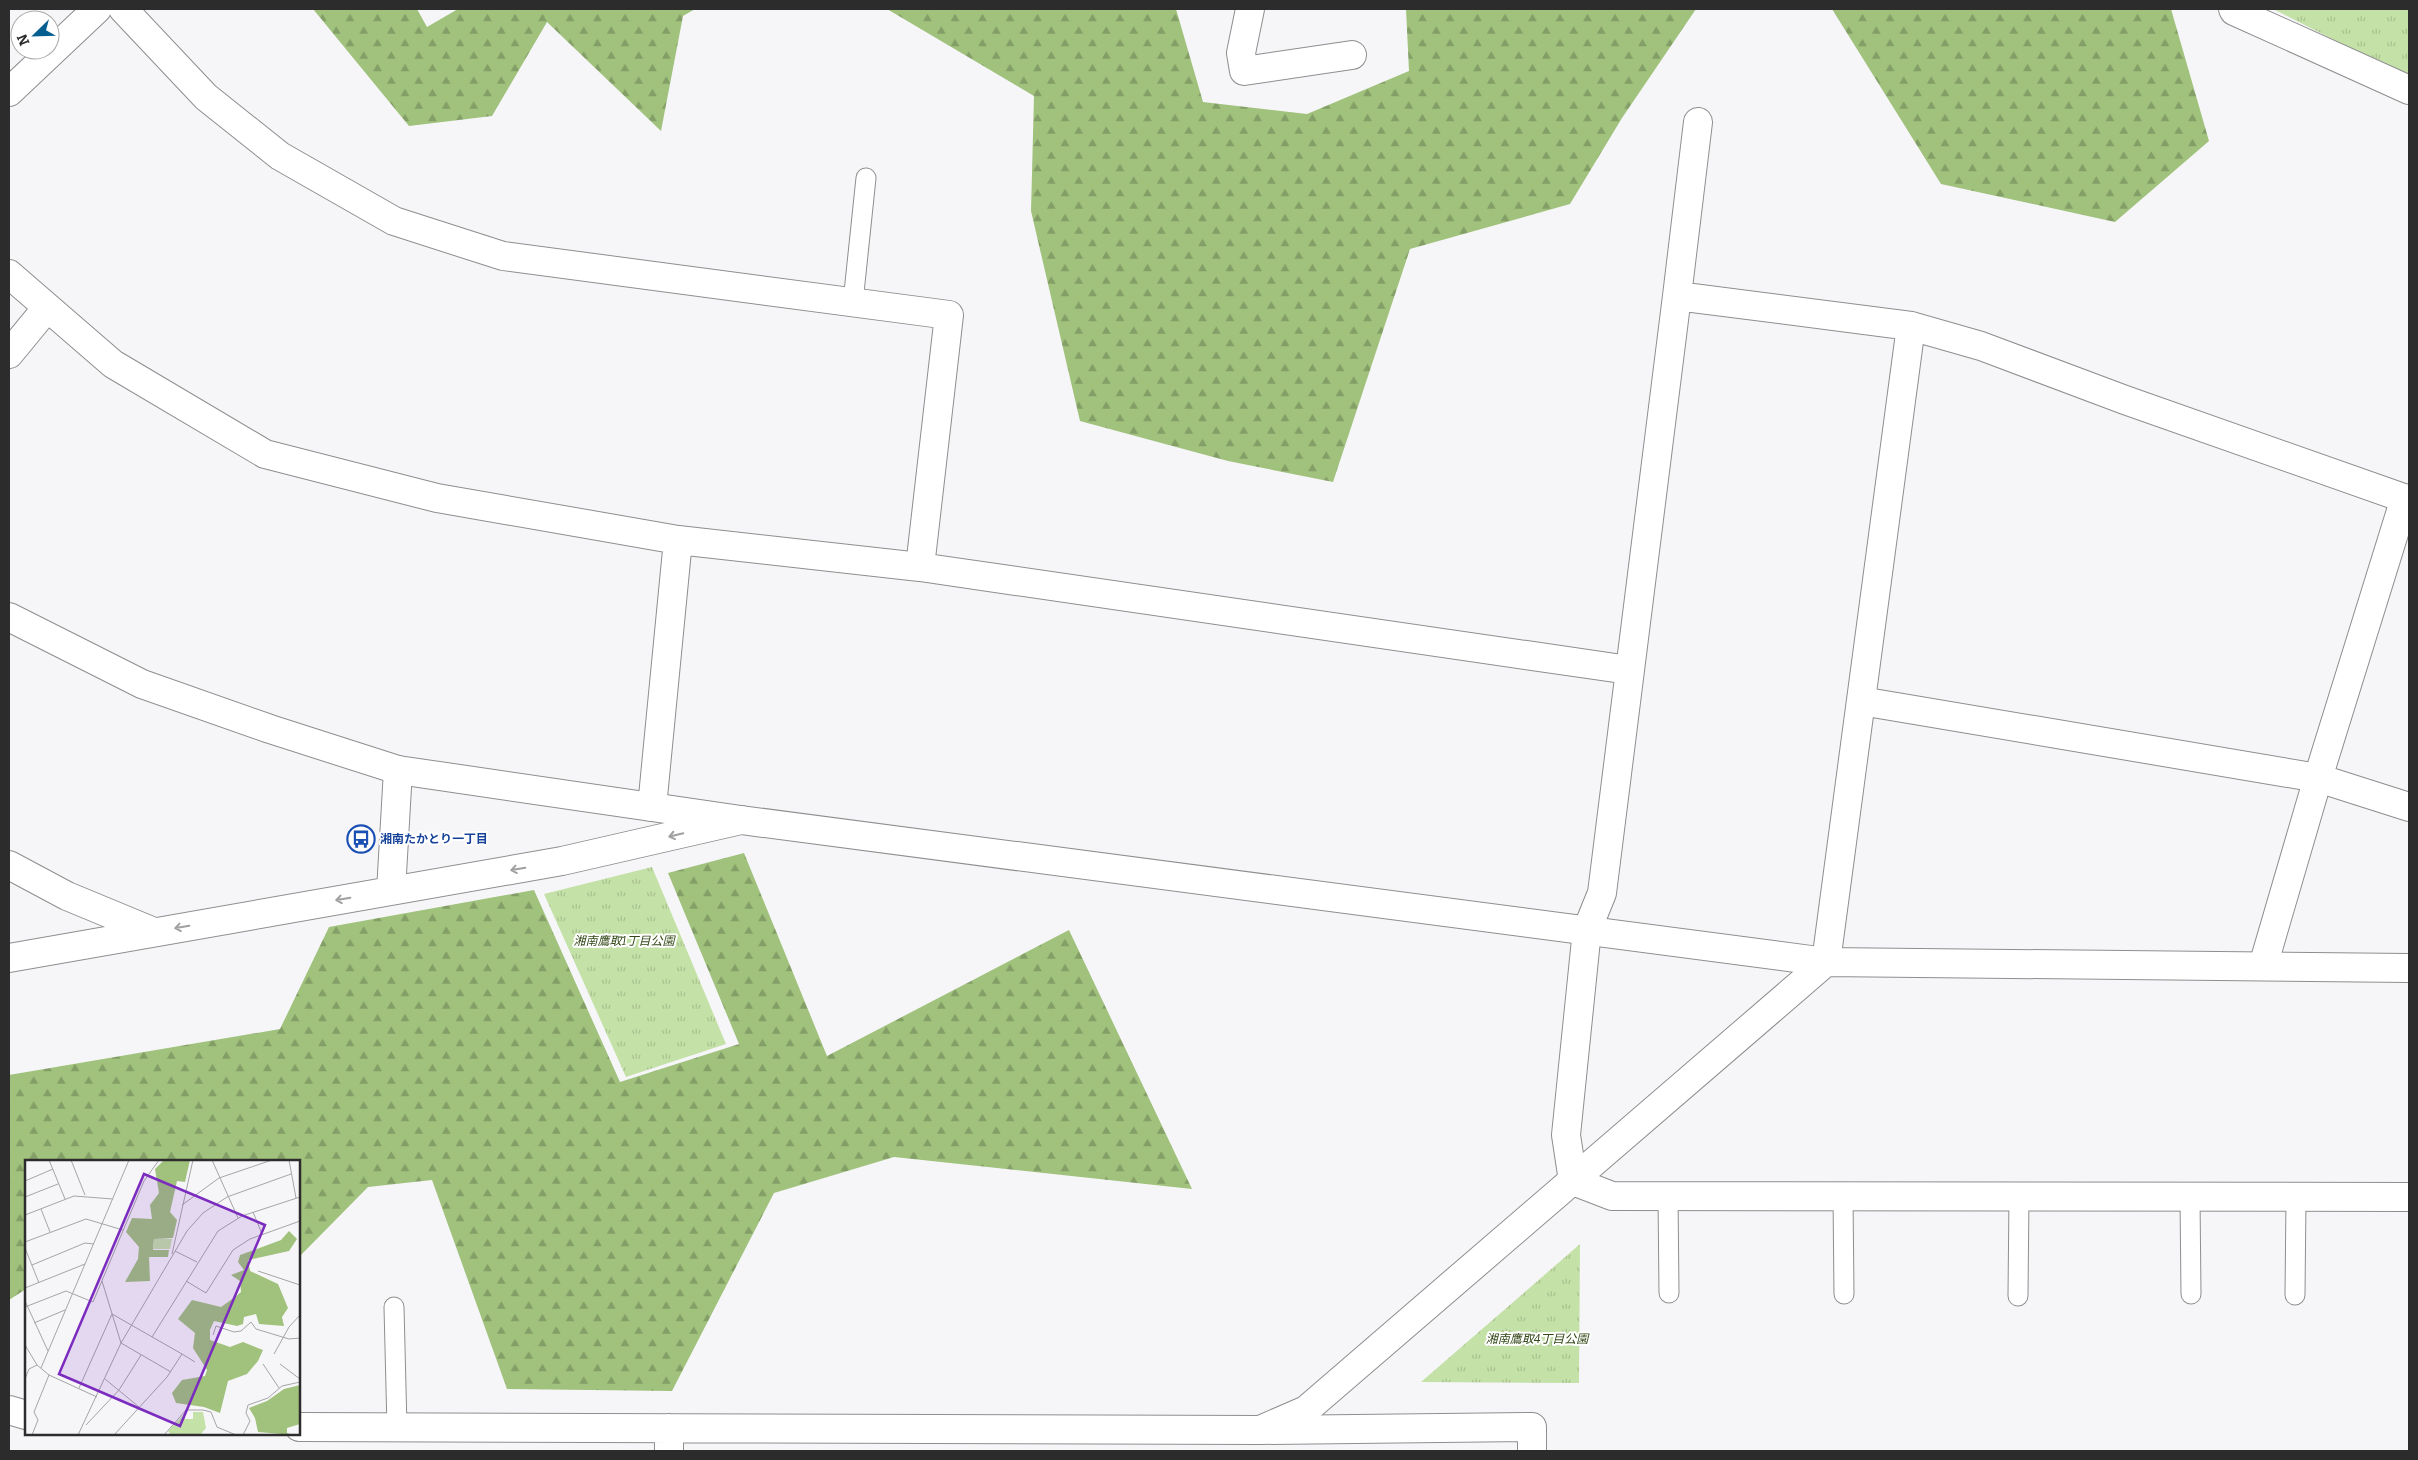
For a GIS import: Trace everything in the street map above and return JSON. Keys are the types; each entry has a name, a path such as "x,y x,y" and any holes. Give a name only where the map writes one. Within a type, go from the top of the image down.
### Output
{"street":[{"path":"9,92 97,9"},
{"path":"123,9 206,97 280,156 394,221 503,256 949,315 920,567"},
{"path":"1250,9 1241,53 1244,70 1352,55"},
{"path":"2233,9 2409,90"},
{"path":"1573,1181 1566,1135 1587,930 1602,893 1698,122"},
{"path":"9,274 46,309 112,364 265,454 437,498 678,540 920,567 1629,670"},
{"path":"1677,296 1911,326 1981,346 2125,400 2407,499 2318,778 2263,966"},
{"path":"9,354 46,309"},
{"path":"1260,1430 1306,1410 1826,962 1911,326"},
{"path":"652,807 678,540"},
{"path":"9,617 142,684 270,729 398,770 741,820 1826,962 2409,968"},
{"path":"1861,701 2318,778 2409,807"},
{"path":"390,891 398,770"},
{"path":"9,958 562,861 741,820"},
{"path":"9,865 67,896 154,932"},
{"path":"1573,1181 1612,1196 2409,1198"},
{"path":"9,1410 25,1415"},
{"path":"300,1427 397,1428 669,1440 1532,1427 1532,1451"}],"lane":[{"path":"853,302 866,178"},
{"path":"1668,1196 1669,1294"},
{"path":"1843,1196 1844,1294"},
{"path":"2018,1296 2019,1196"},
{"path":"2190,1196 2191,1294"},
{"path":"2295,1295 2296,1199"},
{"path":"394,1307 397,1428"}],"green space":[{"path":"313,9 417,9 427,27 458,9 695,9 683,16 661,131 547,22 492,116 409,126"},
{"path":"887,9 1176,9 1203,102 1307,114 1409,71 1406,9 1696,9 1622,118 1570,204 1410,249 1333,482 1228,461 1080,421 1031,211 1034,96"},
{"path":"1832,9 2171,9 2209,141 2115,222 1941,184"},
{"path":"2273,9 2409,9 2409,78"},
{"path":"744,853 827,1056 1069,930 1192,1189 894,1157 774,1193 672,1391 507,1389 432,1180 368,1187 300,1256 300,1160 25,1160 25,1290 9,1300 9,1075 280,1029 329,927 534,890 620,1082 739,1044 668,873"},
{"name":"湘南鷹取1丁目公園","path":"652,867 726,1044 626,1077 544,894"},
{"name":"湘南鷹取4丁目公園","path":"1580,1244 1579,1383 1421,1382 1572,1251"}],"place":[{"name":"湘南たかとり一丁目","path":"361,839"}]}
